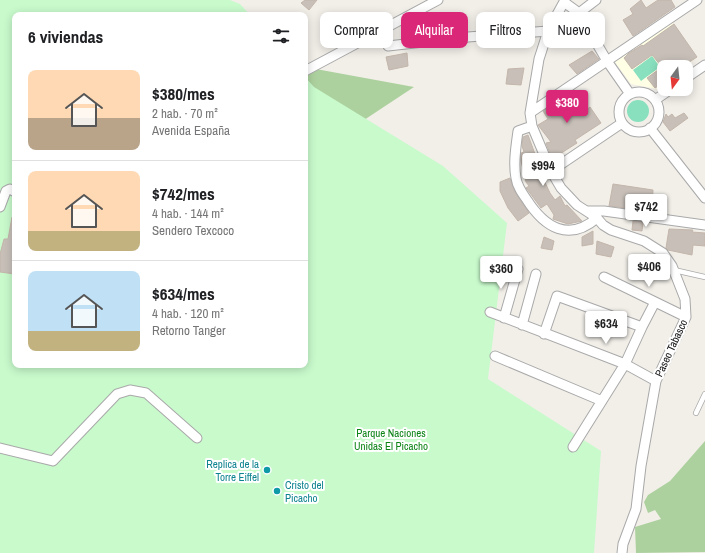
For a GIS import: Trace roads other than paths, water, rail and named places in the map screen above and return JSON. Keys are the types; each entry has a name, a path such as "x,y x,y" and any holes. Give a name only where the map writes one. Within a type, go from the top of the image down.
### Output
{"street":[{"path":"308,69 438,0"},
{"path":"580,12 596,0"},
{"path":"530,113 697,0"},
{"path":"565,1 578,12"},
{"name":"Paseo Tabasco","path":"559,12 565,1"},
{"path":"393,45 468,37 543,31"},
{"name":"Paseo Tabasco","path":"543,48 534,82 530,113 532,126 551,171 561,188 577,205 588,211 603,225 611,230 644,241 667,257 674,270 685,299 686,317 656,381 641,466 636,509 623,544 622,553"},
{"path":"599,48 630,94"},
{"path":"693,73 705,65"},
{"path":"641,92 652,96 656,100 658,106 658,118 650,128 638,132 622,123 619,114 621,104 630,94 641,92"},
{"path":"656,100 661,96"},
{"path":"551,171 622,123"},
{"path":"532,126 518,131 515,167 516,178 520,189 533,209 549,225 564,231 580,229 597,218"},
{"path":"650,128 705,198"},
{"path":"0,207 6,191 10,188 12,190"},
{"path":"588,211 604,211 705,225"},
{"path":"504,318 518,269"},
{"path":"522,325 536,274"},
{"path":"604,277 686,317"},
{"path":"544,334 557,296 642,327"},
{"path":"573,447 625,364 655,302"},
{"path":"490,312 625,364 656,381"},
{"path":"495,356 602,401"},
{"path":"0,448 53,461 117,394 130,390 146,393 197,438"}],"lane":[{"path":"674,270 705,277"},
{"path":"696,413 705,394"}],"place":[{"name":"Replica de la Torre Eiffel","path":"267,470"},
{"name":"Cristo del Picacho","path":"277,491"}],"park label":[{"name":"Parque Naciones Unidas El Picacho","path":"391,439"}]}
